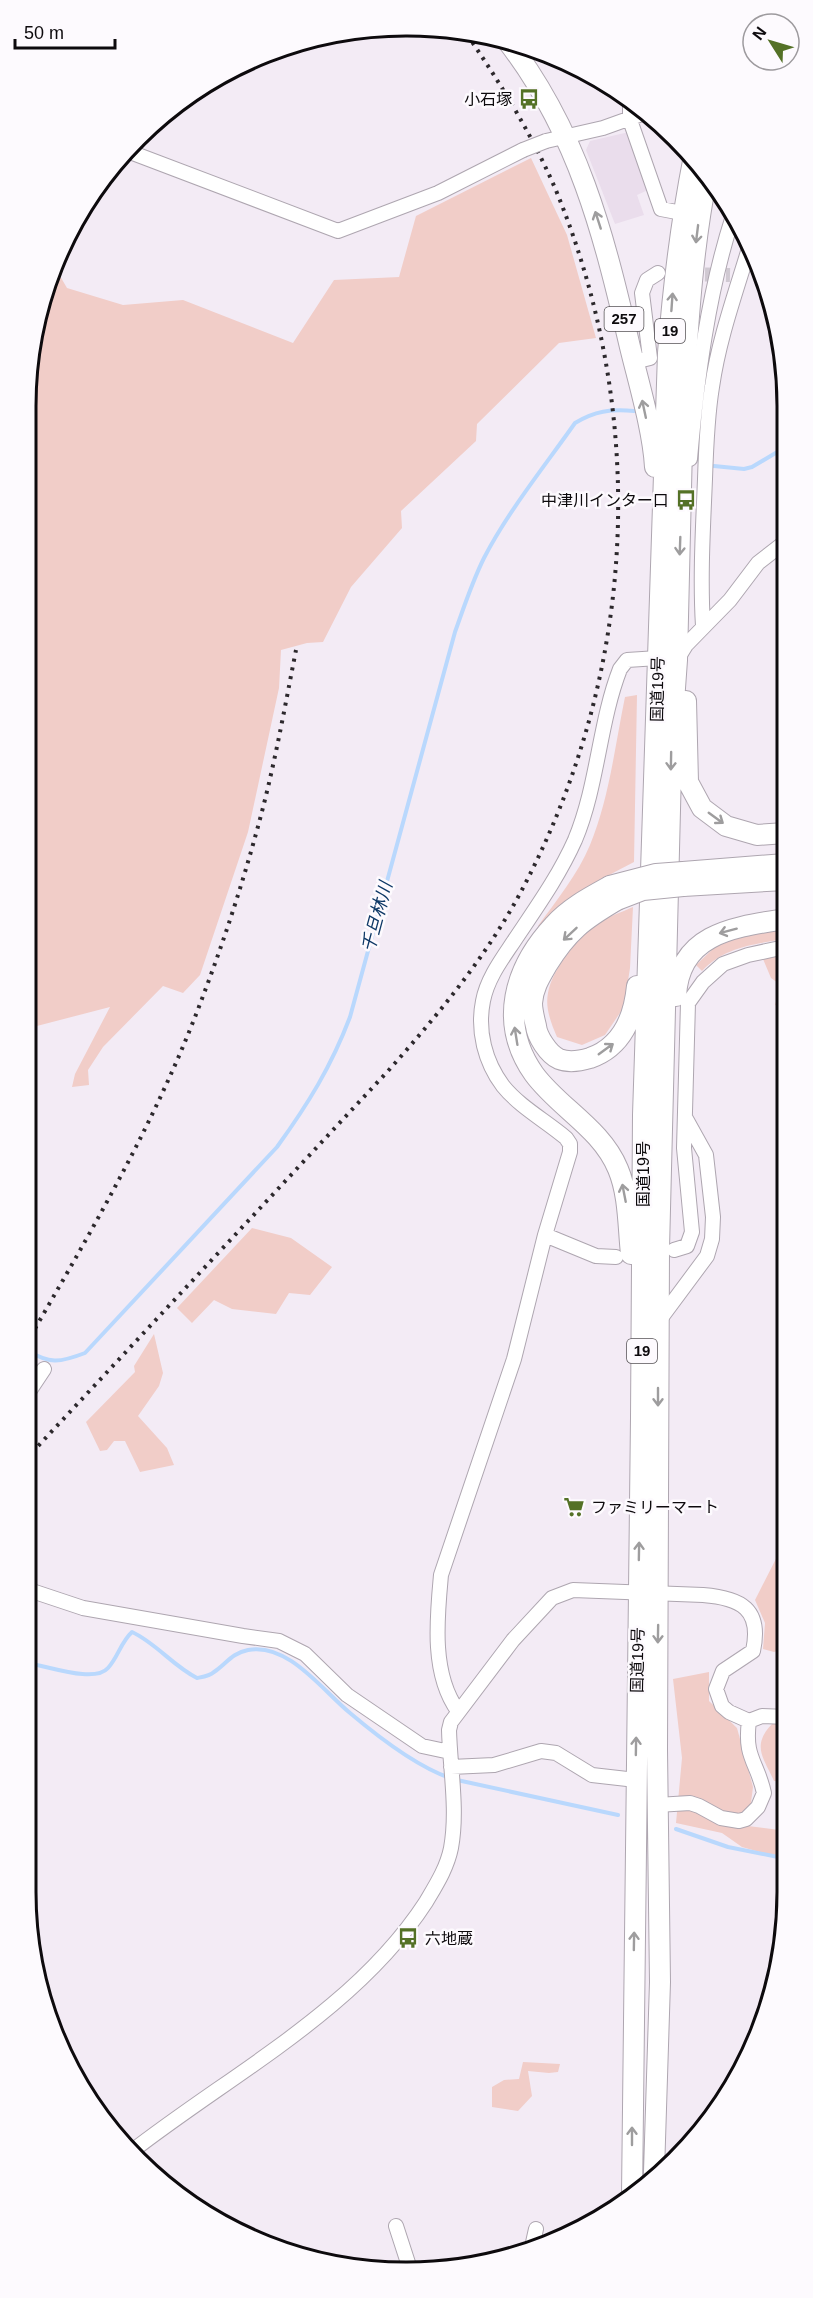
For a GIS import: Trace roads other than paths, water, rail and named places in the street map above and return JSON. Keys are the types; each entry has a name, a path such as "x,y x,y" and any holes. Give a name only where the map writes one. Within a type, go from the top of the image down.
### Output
{"highway":[{"name":"257","path":"515,53 566,135 651,358 657,491 664,507"},
{"name":"国道19号","path":"654,2167 660,1982 657,1805 658,1322 666,1250 674,654 651,358 674,279 682,213 691,170"},
{"name":"19","path":"674,654 686,614 679,598 683,403 690,283 705,187"},
{"name":"国道19号","path":"632,2185 643,1115 657,724 674,654"},
{"path":"674,654 688,782 702,808 726,825 757,835 777,834"},
{"path":"613,893 563,939 537,981 532,1004 536,1031 548,1050 558,1058 574,1062 603,1053 621,1036 632,1016 639,970 646,784 657,724"},
{"path":"641,1418 631,1344 633,1270 625,1193 618,1168 596,1134 534,1074 518,1046 513,1012 517,981 534,950 554,924 581,902 613,893 643,890 683,879 777,865"},
{"path":"683,879 777,880"},
{"path":"666,1250 676,989 681,968 691,951 715,934 777,920"}],"street":[{"path":"136,154 338,231 438,193 523,150 546,141 636,117 661,209 682,213"},
{"path":"682,487 689,475 698,390 714,288 730,227"},
{"path":"703,626 702,526 708,419 736,275 745,256"},
{"path":"651,358 642,293 646,280 658,273"},
{"path":"458,1711 450,1699 440,1658 438,1611 441,1575 514,1359 545,1235 570,1152 570,1144 566,1138 516,1100 496,1077 482,1039 480,1018 483,999 501,961 564,865 577,833 620,669 627,660 674,654 730,600 758,563 777,548"},
{"path":"666,1250 687,1246 692,1232 684,1148 688,1003 703,982 723,964 748,955 777,949"},
{"path":"658,1322 707,1256 712,1239 713,1216 706,1155 685,1117"},
{"path":"545,1235 596,1256 616,1257"},
{"path":"36,1381 44,1369"},
{"path":"138,2146 276,2047 347,1992 416,1917 442,1875 451,1849 453,1828 449,1730 458,1711 513,1640 552,1598 573,1590 723,1597 738,1601 753,1616 757,1634 753,1651 723,1671 716,1689 722,1706 749,1721"},
{"path":"36,1592 83,1608 279,1641 304,1654 346,1695 422,1746 450,1752"},
{"path":"749,1721 762,1716 777,1716"},
{"path":"657,1805 690,1803 731,1821 746,1819 758,1807 764,1793 750,1758 747,1740 749,1721"},
{"path":"451,1768 494,1765 540,1751 556,1753 592,1775 636,1780"},
{"path":"396,2226 408,2262"},
{"path":"534,2239 536,2229"}],"waterway":[{"name":"千旦林川","path":"36,1355 48,1360 61,1360 85,1353 277,1147 299,1116 327,1069 350,1017 455,632 480,567 516,506 575,423 603,412 634,411"},
{"name":"千旦林川","path":"714,466 744,469 752,467 777,452"},
{"path":"36,1665 81,1674 101,1672 108,1668 132,1632 197,1678 212,1673 242,1651 263,1650 277,1653 304,1670 350,1713 385,1740 411,1758 450,1778"},
{"path":"457,1780 618,1815"},
{"path":"676,1829 728,1847 777,1857"}],"tunnel":[{"path":"684,274 730,275"}],"railway":[{"path":"36,1448 388,1071 457,988 489,945 517,899 557,815 587,728 607,639 617,548 617,457 606,366 586,276 555,188 515,110 472,42"},
{"path":"36,1327 122,1174 166,1086 203,996 234,908 260,819 296,650"}],"place":[{"name":"小石塚","path":"529,99"},
{"name":"中津川インター口","path":"686,500"},
{"name":"ファミリーマート","path":"574,1507"},
{"name":"六地蔵","path":"408,1938"}]}
